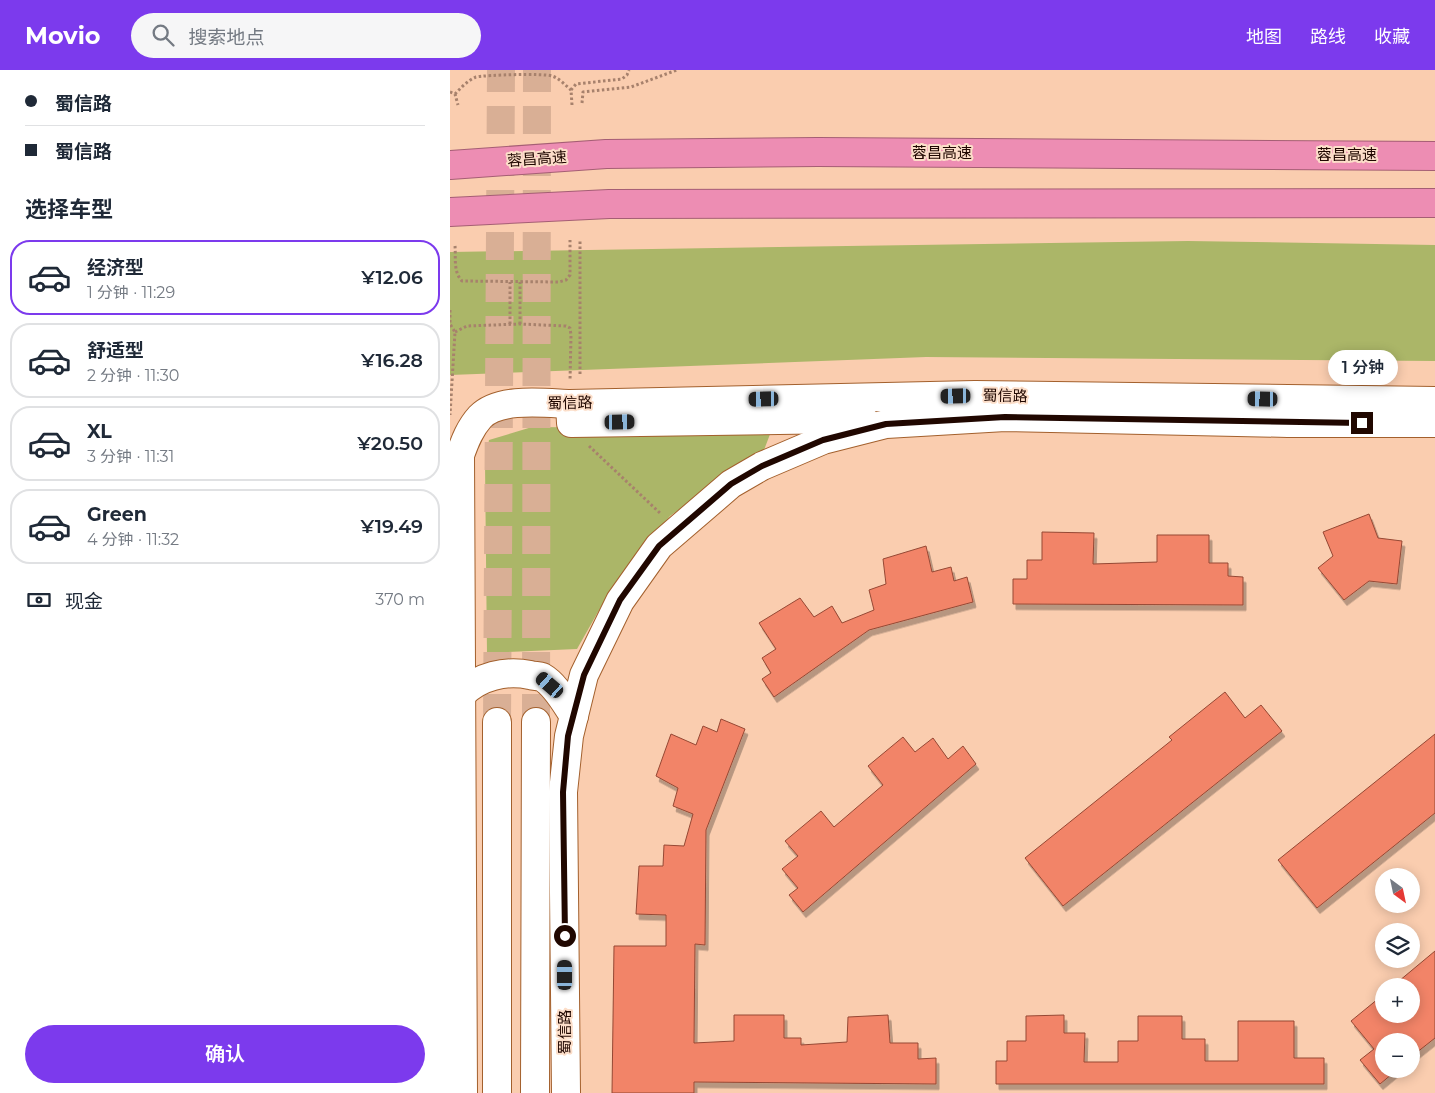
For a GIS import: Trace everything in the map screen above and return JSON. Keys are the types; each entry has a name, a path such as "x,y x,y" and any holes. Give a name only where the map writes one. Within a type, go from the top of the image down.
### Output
{"highway":[{"name":"蓉昌高速","path":"450,165 625,154 828,152 1435,156"},
{"path":"450,212 608,204 1435,203"}],"main road":[{"name":"蜀信路","path":"463,1093 460,455 467,436 480,417 488,411 509,403 570,404 975,395 1435,401"},
{"path":"570,404 571,423 845,419 886,424"},
{"name":"蜀信路","path":"566,1093 563,792 568,736 584,675 620,600 659,546 731,484 762,466 823,440 886,424 1005,417 1435,424"},
{"path":"462,694 481,680 518,672 541,677 559,692 574,716"},
{"path":"497,722 497,1093"},
{"path":"534,1093 536,722"}],"path":[{"path":"572,105 571,90 576,84 622,79 629,70"},
{"path":"582,103 583,92 631,87 677,70"},
{"path":"455,94 466,83 476,78 511,76 551,75 559,79 571,90"},
{"path":"450,92 455,94"},
{"path":"455,94 458,105"},
{"path":"455,246 456,271 458,277 462,280 559,282 566,280 570,275 570,240"},
{"path":"580,241 580,374"},
{"path":"510,282 510,324"},
{"path":"520,282 520,324"},
{"path":"450,310 450,324 455,332 450,415"},
{"path":"455,332 467,326 510,324 570,328 570,404"},
{"path":"582,439 667,520"}],"green space":[{"path":"1188,241 1435,245 1435,361 926,357 450,375 450,252"},
{"path":"532,427 772,429 764,450 670,516 611,589 577,649 487,653 485,463 489,440"}],"building":[{"path":"1369,514 1378,538 1402,541 1397,584 1369,581 1344,600 1318,568 1333,556 1323,532"},
{"path":"1042,532 1094,533 1093,564 1157,562 1157,535 1209,535 1209,563 1228,563 1228,576 1243,577 1243,605 1013,604 1013,579 1027,579 1027,560 1042,560"},
{"path":"926,546 932,572 951,567 954,581 967,577 973,602 869,630 774,697 762,679 771,673 762,658 776,649 759,623 800,598 814,617 832,606 842,623 874,610 869,590 886,584 883,559"},
{"path":"1225,692 1245,718 1261,705 1282,731 1063,906 1025,858 1172,740 1169,737"},
{"path":"721,719 745,729 706,830 705,945 695,944 694,1043 734,1041 734,1015 784,1015 784,1038 801,1038 801,1045 847,1042 848,1017 888,1015 890,1043 918,1043 918,1059 936,1058 936,1084 694,1082 694,1093 612,1093 614,946 666,946 666,915 636,914 639,866 663,866 664,845 684,846 693,814 673,806 678,788 656,776 671,734 696,745 703,726 717,732"},
{"path":"1435,734 1435,813 1317,908 1278,860"},
{"path":"903,737 915,752 933,738 948,759 963,746 976,764 803,912 789,895 798,888 782,869 798,856 785,841 821,811 834,827 883,785 868,766"},
{"path":"1435,951 1435,1038 1420,1050 1420,1033 1375,1033 1375,1078 1360,1060 1374,1049 1351,1021 1375,1001 1375,1023 1420,1023 1420,978 1403,978 1415,968 1420,968 1420,964"},
{"path":"1064,1015 1064,1033 1085,1033 1084,1062 1118,1062 1118,1041 1138,1041 1138,1016 1182,1016 1182,1039 1205,1039 1205,1061 1238,1061 1238,1021 1294,1021 1294,1058 1324,1058 1324,1084 996,1084 996,1061 1007,1061 1007,1041 1026,1041 1026,1016"},
{"path":"1375,1078 1387,1078 1380,1084"}],"tunnel":[{"path":"497,722 501,70"},
{"path":"536,722 537,70"}],"route":[{"path":"565,936 563,792 568,736 584,675 620,600 659,546 731,484 762,466 823,440 886,424 1005,417 1362,423"}]}
